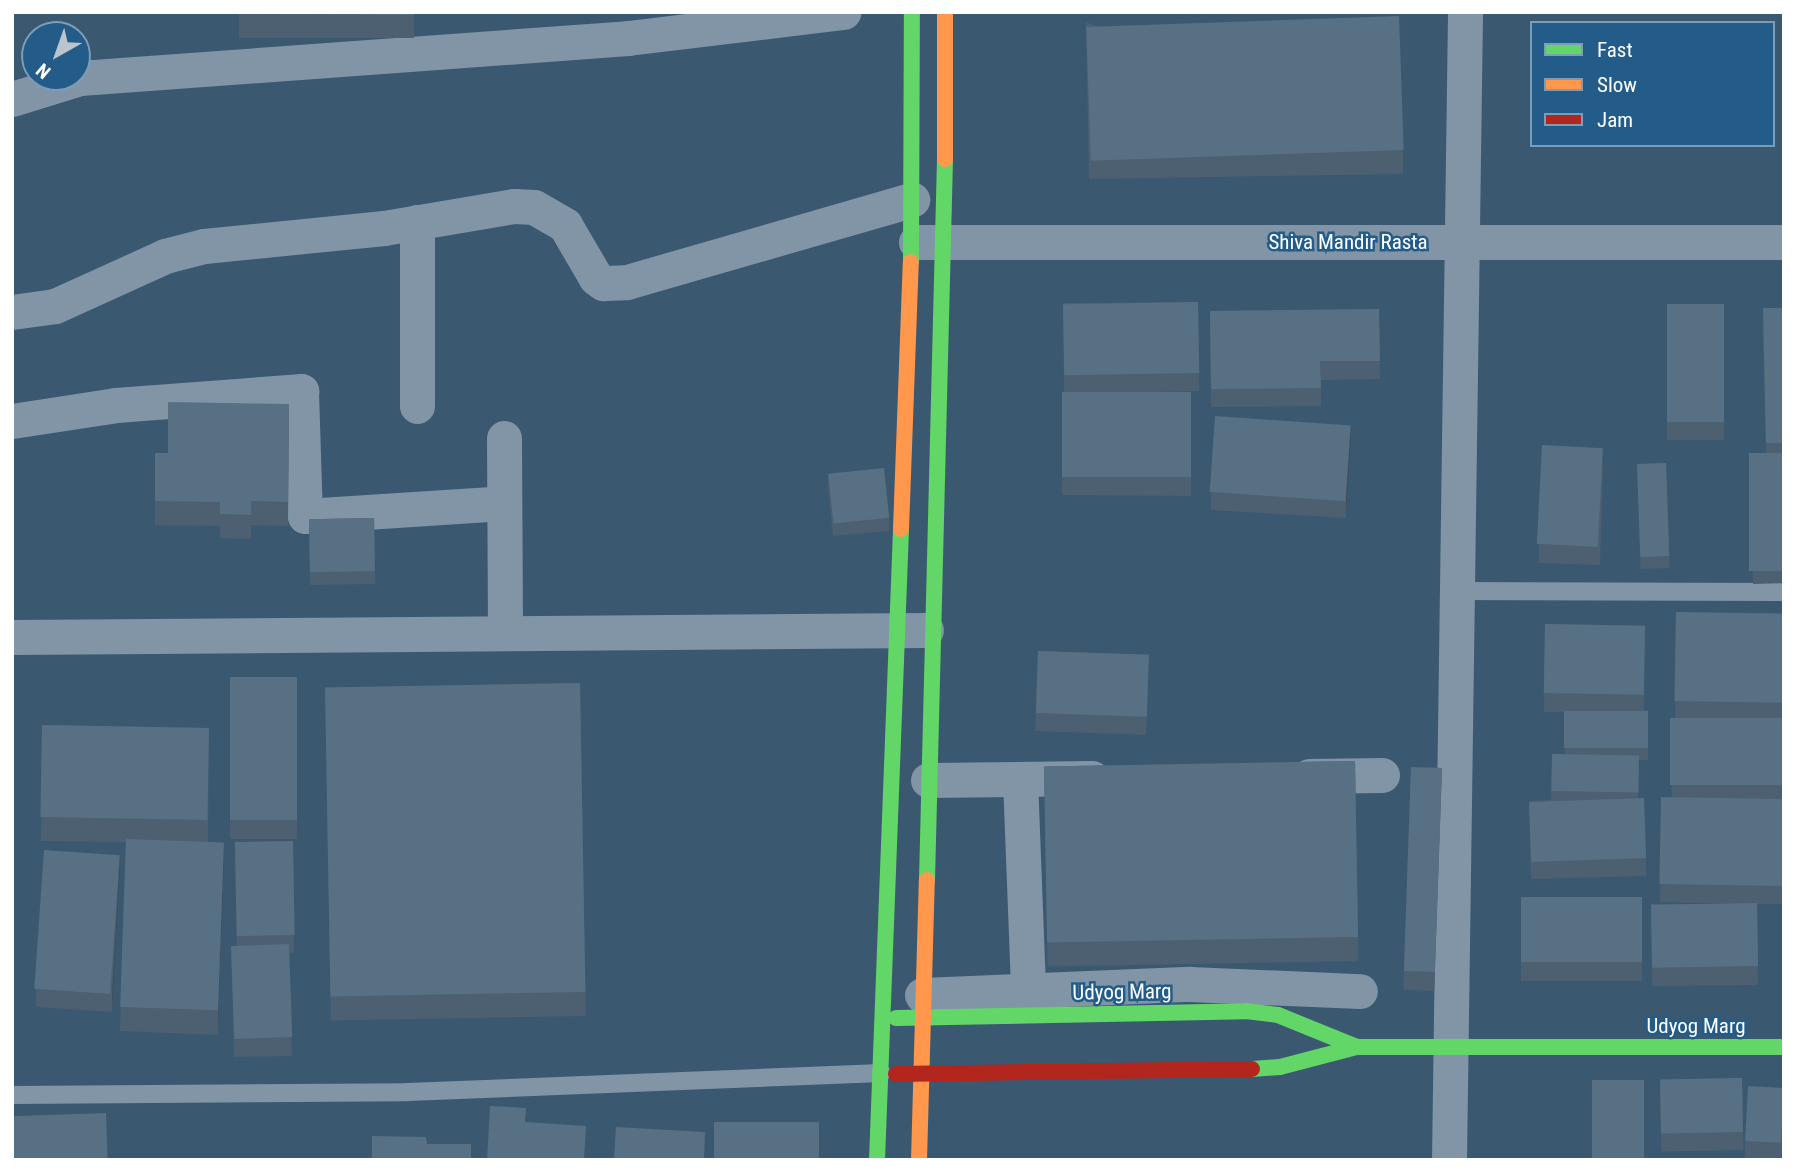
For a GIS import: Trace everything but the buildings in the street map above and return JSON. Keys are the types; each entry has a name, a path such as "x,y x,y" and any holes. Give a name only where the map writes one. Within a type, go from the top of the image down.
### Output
{"main road":[{"path":"912,12 912,200 928,242 933,630 919,1160"},
{"path":"877,1160 897,629 946,12"},
{"name":"Udyog Marg","path":"882,1018 922,1006 1246,1011 1278,1016 1357,1047"},
{"name":"Udyog Marg","path":"882,1073 923,1075 1251,1069 1280,1067 1357,1047 1784,1048"}],"street":[{"path":"12,99 80,78 586,41 843,12"},
{"path":"1449,1160 1465,12"},
{"path":"12,312 55,306 164,256 204,246 417,222 514,206 534,207 565,225 596,278 614,283 912,200"},
{"path":"417,222 417,406"},
{"name":"Shiva Mandir Rasta","path":"928,242 1784,242"},
{"path":"12,421 116,405 301,391 305,516 504,503"},
{"path":"504,438 505,632"},
{"path":"12,637 933,630"},
{"path":"1271,776 1382,775"},
{"path":"928,780 1132,778"},
{"path":"1020,779 1028,989"},
{"path":"922,1006 1028,989 1189,984 1360,991"}],"lane":[{"path":"1458,591 1784,592"},
{"path":"12,1095 408,1092 882,1073"}],"traffic: fast":[{"path":"911,262 912,12"},
{"path":"927,880 945,159"},
{"path":"877,1160 901,529"},
{"path":"896,1018 1246,1011 1278,1015 1357,1047"},
{"path":"1252,1069 1280,1067 1357,1047 1784,1047"}],"traffic: slow":[{"path":"945,12 945,159"},
{"path":"901,529 911,262"},
{"path":"919,1160 927,880"}],"traffic: jam":[{"path":"896,1074 1252,1069"}]}
